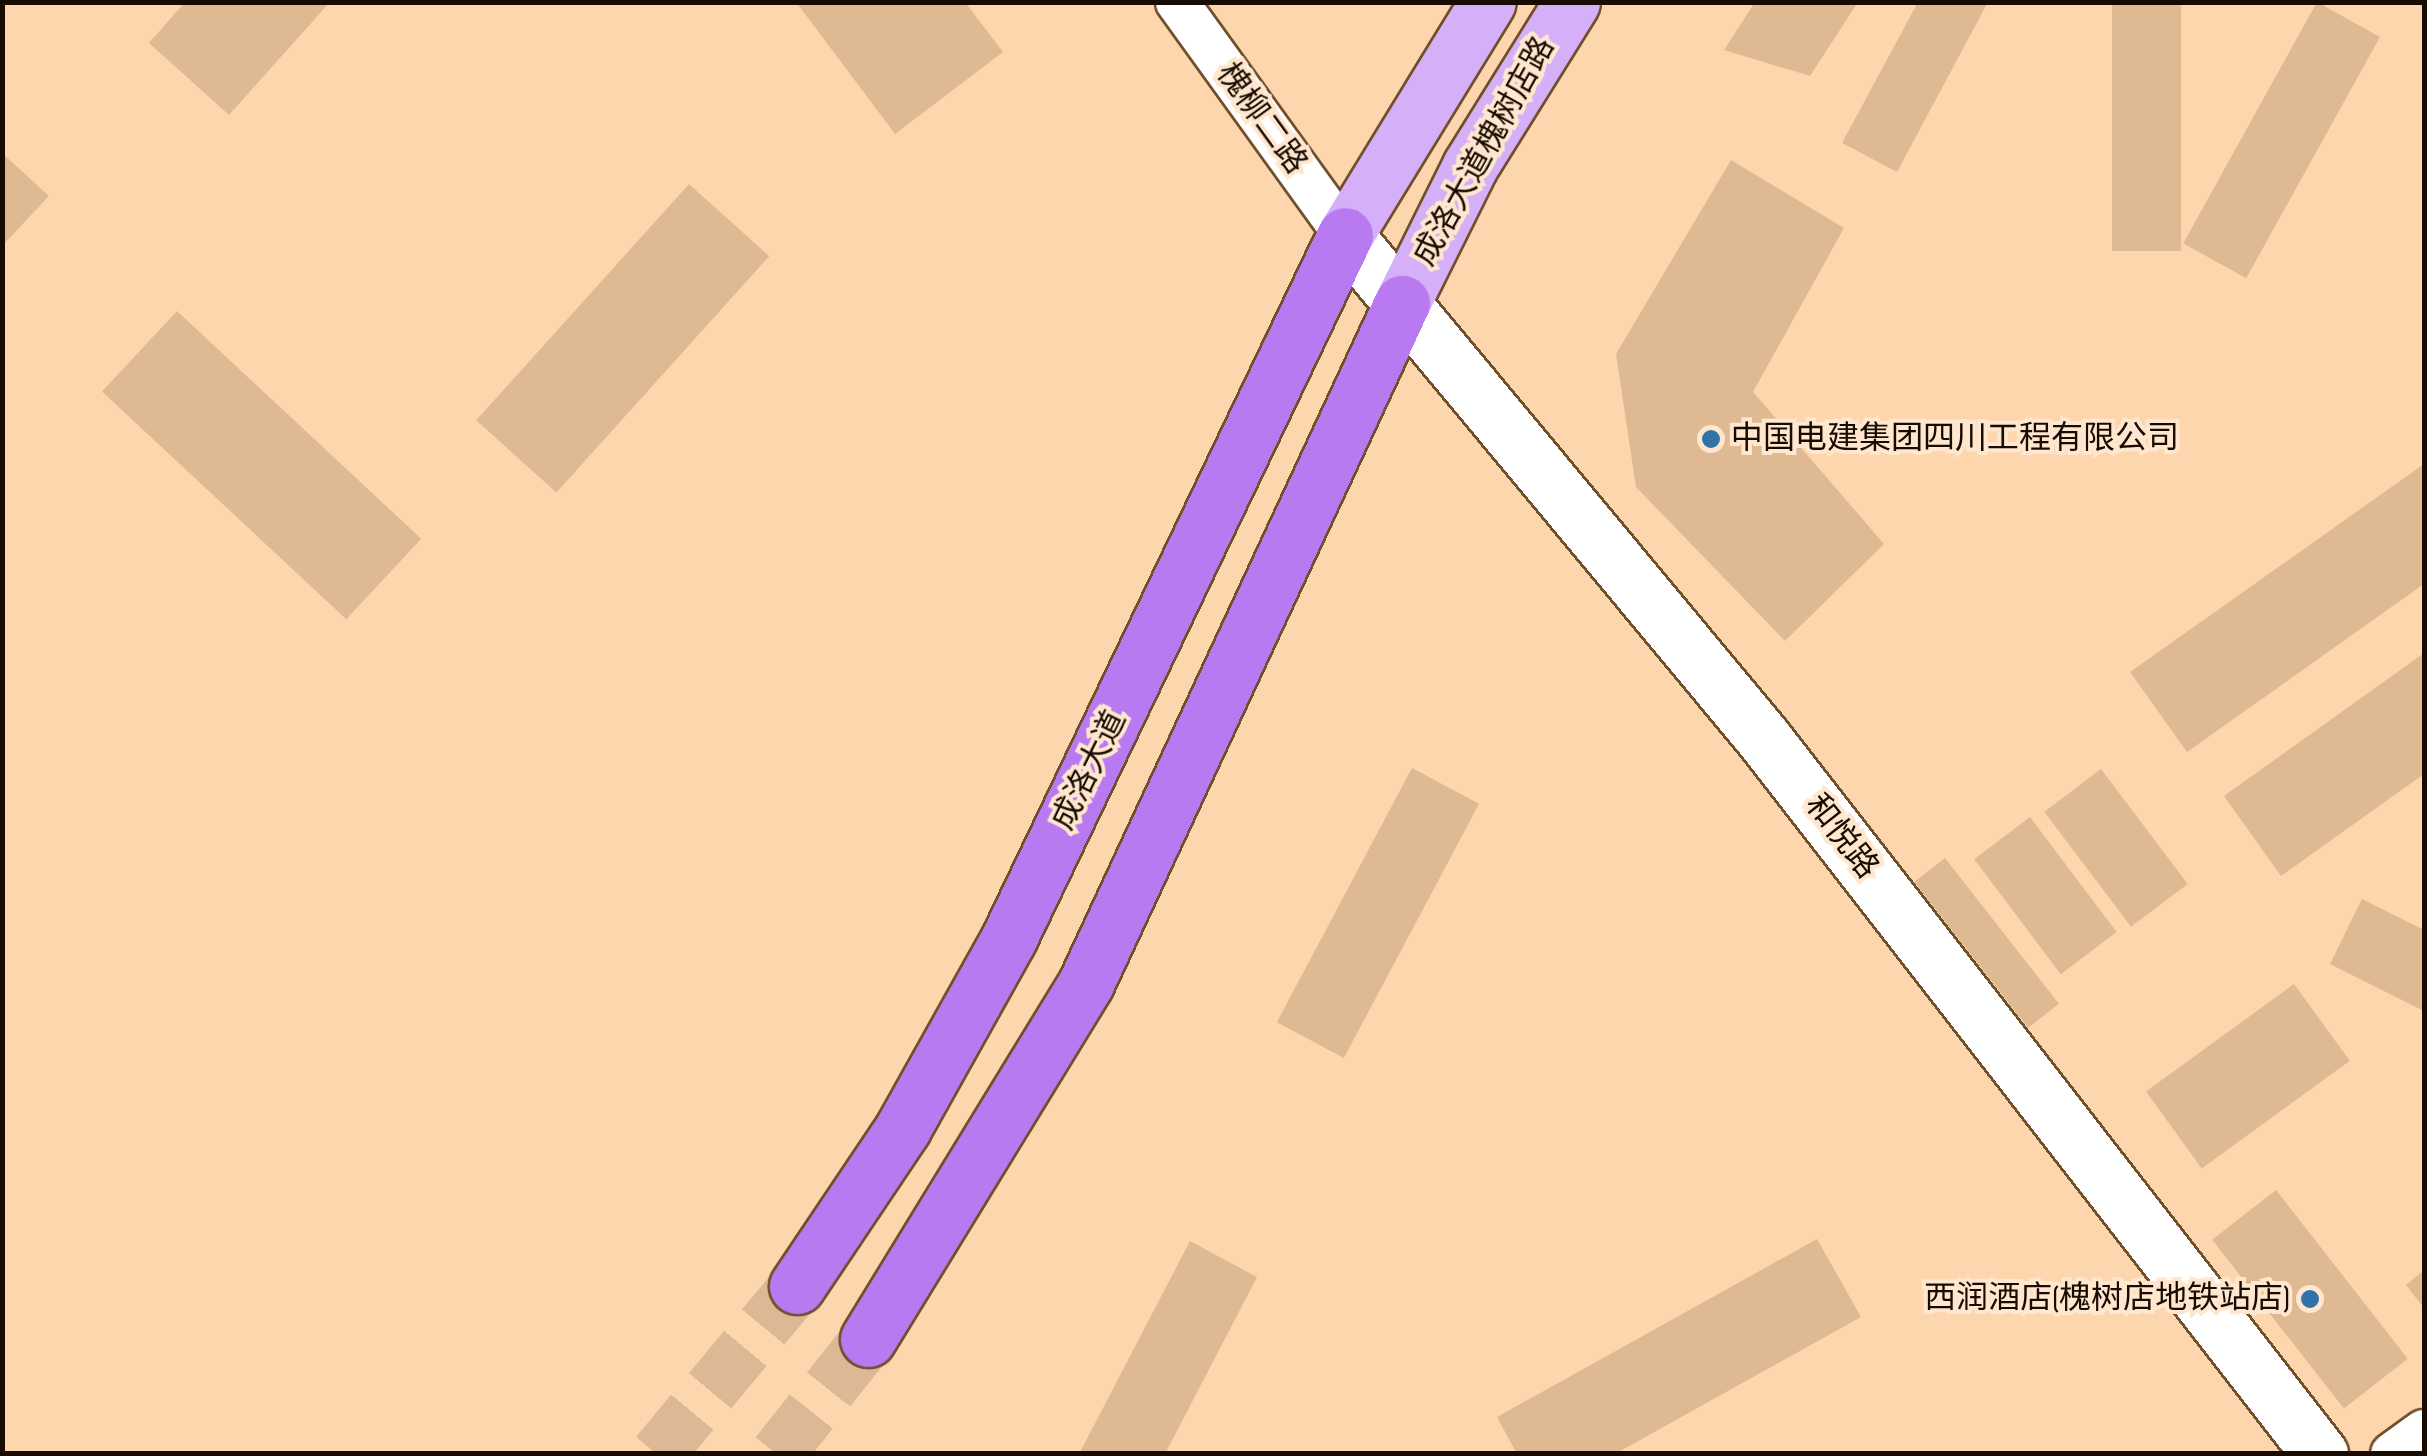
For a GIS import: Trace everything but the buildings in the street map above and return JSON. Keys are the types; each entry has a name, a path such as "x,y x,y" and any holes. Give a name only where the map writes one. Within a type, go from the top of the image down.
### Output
{"highway":[{"name":"成洛大道","path":"797,1286 902,1128 1009,938 1345,234"},
{"path":"868,1339 1086,983 1402,303"}],"main road":[{"path":"1345,234 1488,2"},
{"name":"成洛大道槐树店路","path":"1402,303 1470,166 1572,2"}],"street":[{"name":"槐柳二路","path":"1177,2 1345,234"},
{"name":"和悦路","path":"1345,234 1764,739 2320,1454"},
{"path":"2392,1454 2424,1431"}],"tunnel":[{"path":"657,1454 797,1286"},
{"path":"777,1454 868,1339"}],"place":[{"name":"中国电建集团四川工程有限公司","path":"1711,439"},
{"name":"西润酒店(槐树店地铁站店)","path":"2310,1299"}]}
